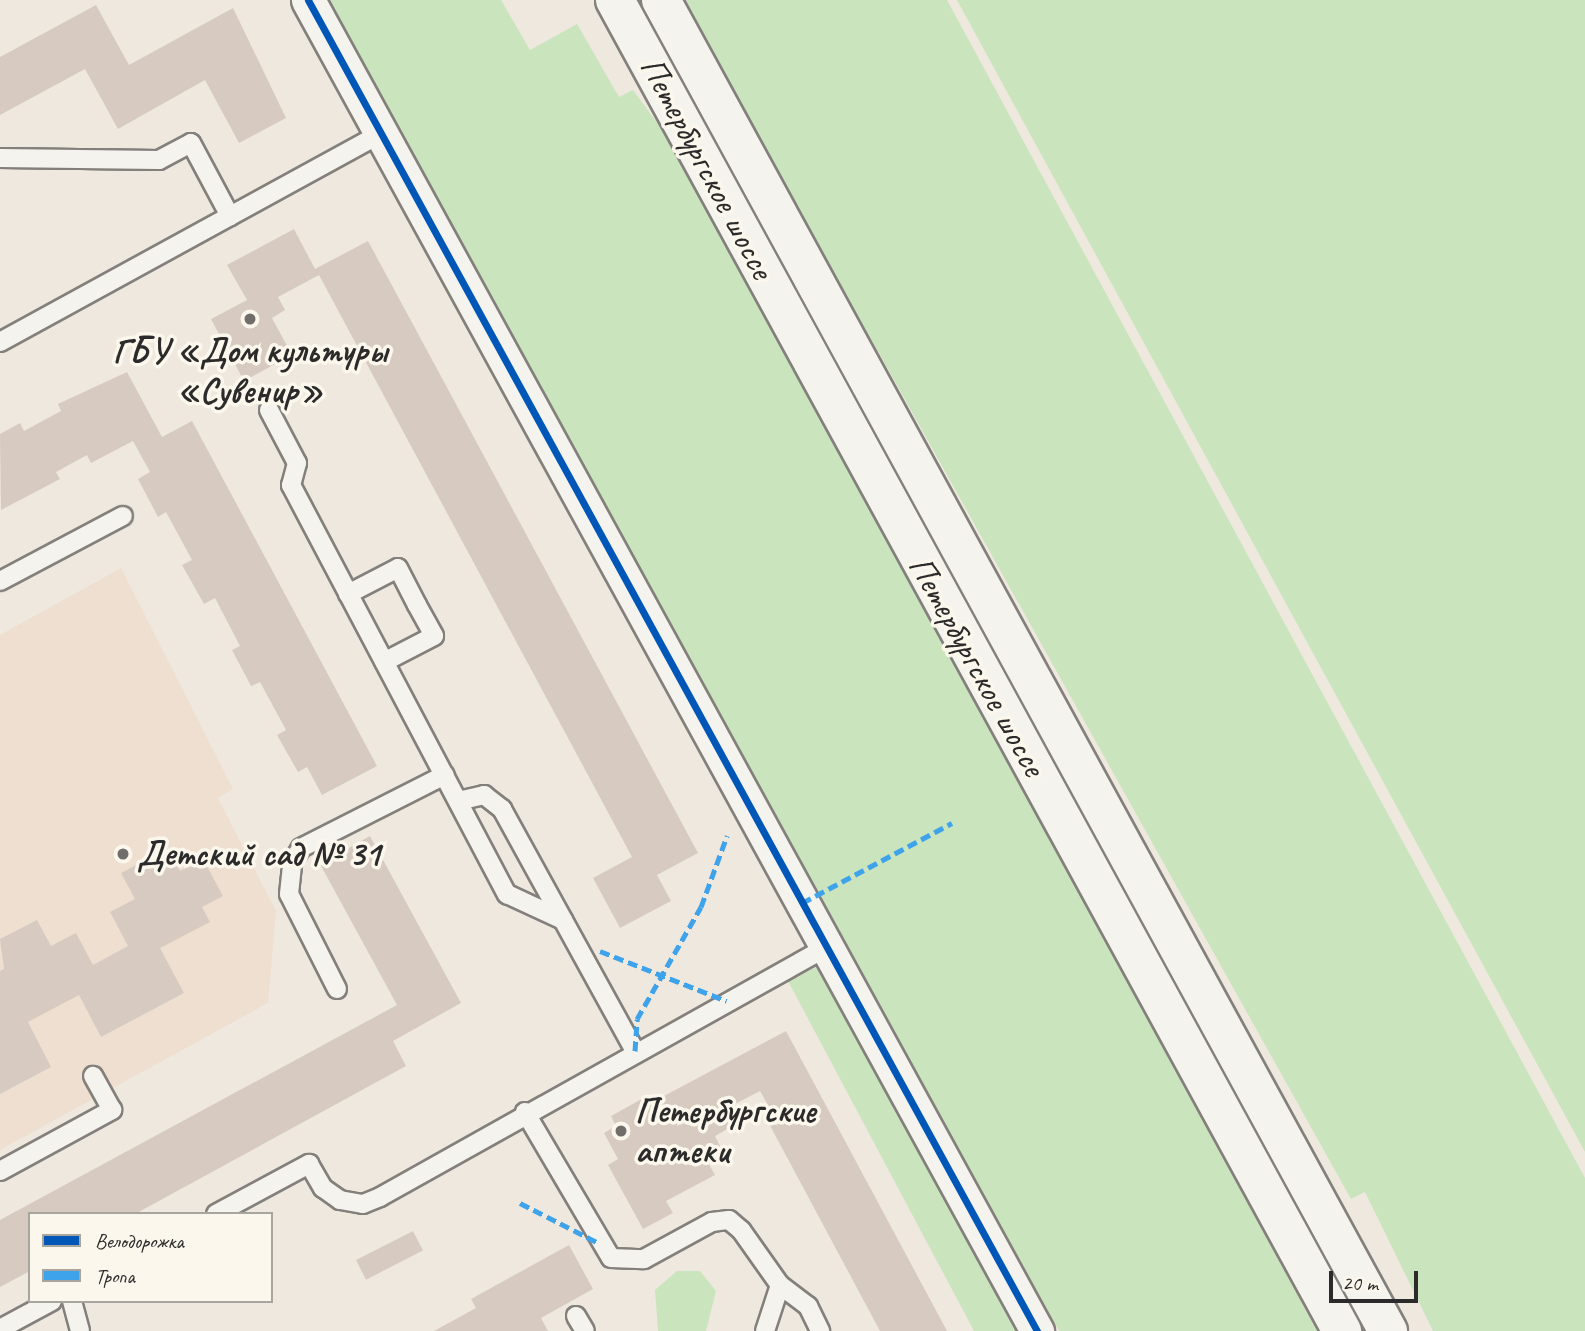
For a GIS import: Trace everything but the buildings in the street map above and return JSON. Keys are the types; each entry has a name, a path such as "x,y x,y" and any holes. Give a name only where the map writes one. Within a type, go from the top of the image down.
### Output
{"main road":[{"name":"Петербургское шоссе","path":"615,0 1342,1331"},
{"name":"Петербургское шоссе","path":"661,0 1388,1331"}],"street":[{"path":"308,0 1037,1331"}],"lane":[{"path":"0,342 381,133"},
{"path":"0,158 159,160 191,143 230,216"},
{"path":"269,410 298,463 291,485 508,894 563,920"},
{"path":"0,581 123,516"},
{"path":"348,594 398,568 418,605 433,636 384,662"},
{"path":"337,989 289,894 292,863 301,848 445,775"},
{"path":"458,800 484,796 502,809 635,1051"},
{"path":"220,1212 309,1164 323,1188 340,1200 363,1203 827,947"},
{"path":"0,1171 112,1110 93,1076"},
{"path":"525,1112 611,1258 644,1259 712,1222 729,1220 741,1230 780,1285 807,1306 820,1331"},
{"path":"765,1331 780,1285"},
{"path":"0,1329 48,1303"},
{"path":"73,1303 80,1331"}],"shaded area":[{"name":"Детский сад № 31","path":"121,568 233,789 218,798 276,911 268,1003 0,1150 0,635"}],"green space":[{"path":"329,0 501,0 530,50 577,24 619,97 633,90 664,132 1317,1331 1059,1331"},
{"path":"682,0 947,0 1585,1178 1585,1331 1433,1331 1365,1192 1351,1199"},
{"path":"957,0 1585,0 1585,1152"},
{"path":"822,964 1017,1331 974,1331 788,982"},
{"path":"677,1271 700,1271 716,1291 706,1331 658,1331 655,1290"}],"marked path":[{"path":"802,903 952,823"},
{"path":"635,1051 637,1019 701,907 727,836"},
{"path":"600,951 727,1001"},
{"path":"520,1203 597,1242"}],"cycle path":[{"path":"308,0 1037,1331"}],"place":[{"name":"ГБУ «Дом культуры «Сувенир»","path":"250,319"},
{"name":"Детский сад № 31","path":"123,854"},
{"name":"Петербургские аптеки","path":"621,1131"}]}
